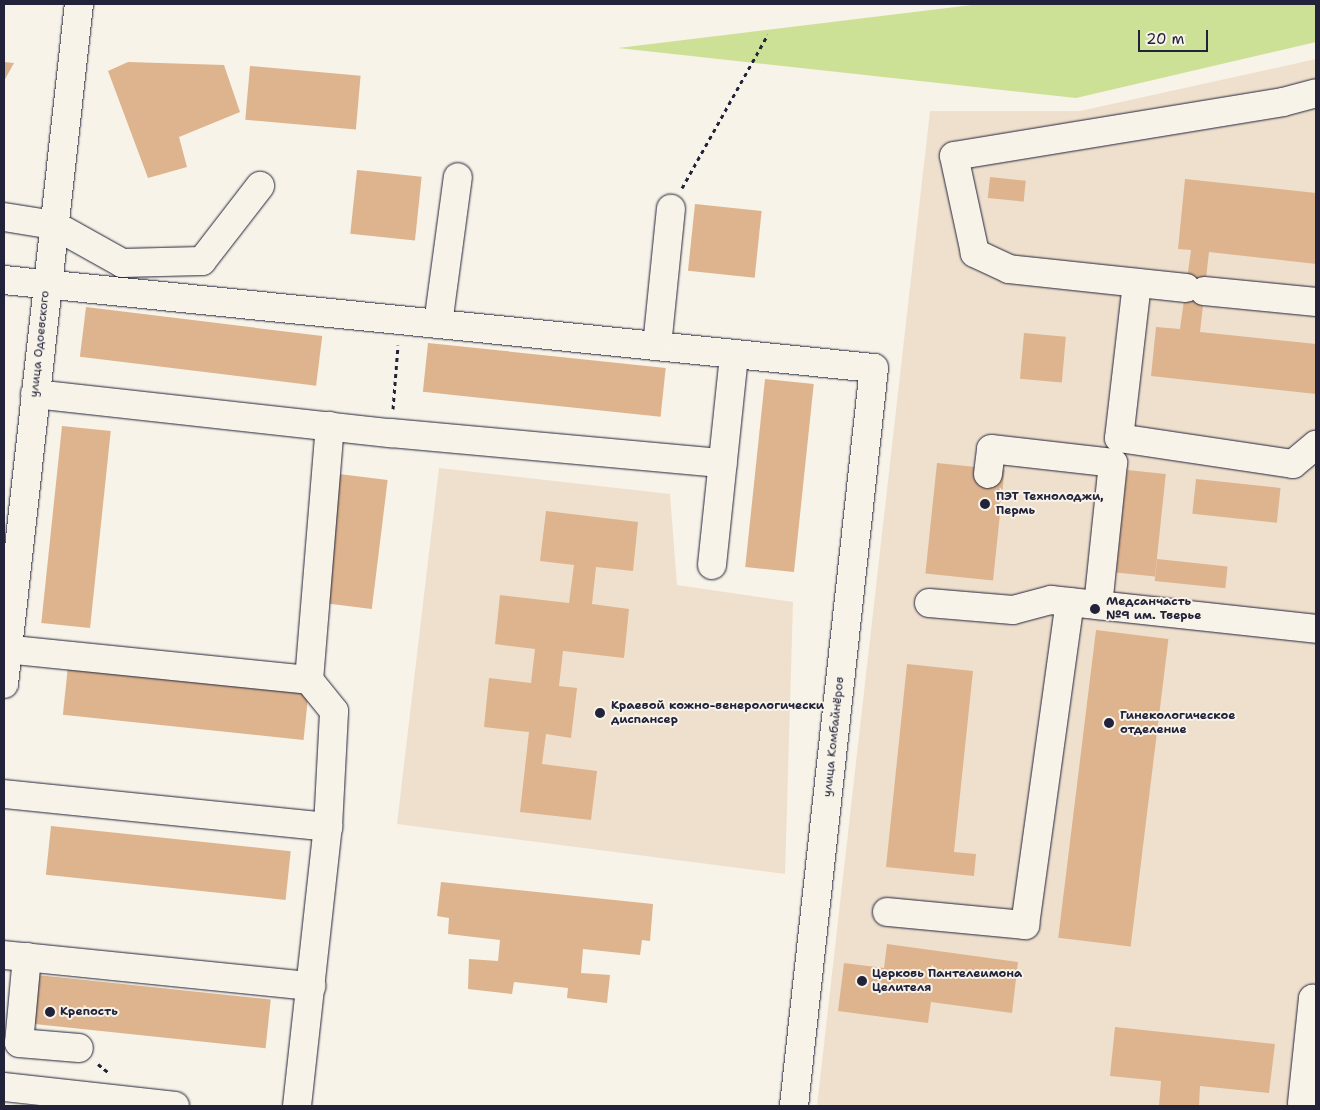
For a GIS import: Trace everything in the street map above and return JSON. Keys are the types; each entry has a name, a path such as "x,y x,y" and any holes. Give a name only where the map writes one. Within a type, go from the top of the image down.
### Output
{"street":[{"name":"улица Одоевского","path":"4,684 6,650 46,284 79,4"},
{"path":"1316,92 1274,104 954,156 975,254 1009,270 1316,302"},
{"path":"438,324 458,177"},
{"path":"4,217 54,225 122,263 202,261 260,186"},
{"path":"657,346 671,209"},
{"path":"4,280 734,354 712,565"},
{"path":"1137,283 1119,438 1293,464 1316,445"},
{"name":"улица Комбайнёров","path":"734,354 874,368 794,1106"},
{"path":"35,394 330,426 722,463"},
{"path":"297,1106 328,826 334,711 309,680 330,426"},
{"path":"988,474 991,449 1113,463 1098,605"},
{"path":"929,603 1012,610 1051,600 1316,629"},
{"path":"887,912 1025,926 1070,602"},
{"path":"6,650 309,680"},
{"path":"4,794 328,826"},
{"path":"78,1048 19,1043 16,956 311,986"},
{"path":"1302,1103 1313,999 1316,999"},
{"path":"4,1086 175,1106"}],"path":[{"path":"671,209 768,34"},
{"path":"392,432 400,320"}],"shaded area":[{"name":"Медсанчасть №9 им. Тверье","path":"1316,59 1316,1106 817,1106 930,111 1080,111"},
{"name":"Краевой кожно-венерологически диспансер","path":"439,468 670,494 677,585 793,602 785,874 397,824"}],"green space":[{"path":"980,4 1316,4 1316,42 1076,98 618,48"}],"building":[{"path":"4,62 14,63 4,81"},
{"path":"128,62 224,65 240,112 179,137 187,167 148,178 108,71"},
{"path":"250,66 361,76 356,129 245,120"},
{"path":"357,170 422,177 415,240 350,234"},
{"path":"990,177 1026,181 1024,202 988,198"},
{"path":"1185,179 1316,193 1316,264 1209,252 1200,332 1316,344 1316,394 1151,376 1156,327 1180,329 1191,250 1178,249"},
{"path":"695,204 762,211 755,278 688,271"},
{"path":"86,307 322,336 316,386 80,357"},
{"path":"1024,333 1066,337 1062,382 1020,379"},
{"path":"428,343 666,368 661,417 423,392"},
{"path":"765,379 814,384 794,572 745,567"},
{"path":"62,426 111,431 90,628 41,623"},
{"name":"ПЭТ Технолоджи, Пермь","path":"937,463 1005,470 993,580 925,573"},
{"path":"1127,470 1166,474 1155,577 1116,572"},
{"path":"339,474 388,480 372,609 323,603"},
{"path":"1196,479 1281,488 1277,523 1192,514"},
{"path":"546,511 638,522 633,571 596,567 592,604 629,609 624,658 563,651 559,686 577,688 571,738 546,734 542,764 597,771 591,820 520,812 529,732 484,727 489,678 531,683 535,649 495,644 500,595 569,603 574,565 540,561"},
{"path":"1157,559 1228,566 1225,588 1155,581"},
{"path":"1096,630 1168,639 1131,947 1058,938"},
{"path":"907,664 973,671 954,852 976,854 974,876 886,867"},
{"path":"68,666 309,691 304,740 63,715"},
{"path":"51,826 291,851 286,900 46,875"},
{"path":"441,882 653,904 650,941 642,940 640,955 583,949 581,973 610,975 607,1003 567,998 568,988 514,982 512,994 468,989 469,959 498,961 500,940 448,934 449,918 437,916"},
{"path":"887,944 1018,962 1012,1013 931,1002 928,1023 838,1011 844,963 884,968"},
{"path":"37,975 271,1000 266,1048 32,1024"},
{"path":"1115,1027 1275,1044 1269,1093 1200,1086 1199,1106 1159,1106 1161,1081 1110,1076"}],"place":[{"name":"ПЭТ Технолоджи, Пермь","path":"985,504"},
{"name":"Медсанчасть №9 им. Тверье","path":"1095,609"},
{"name":"Краевой кожно-венерологически диспансер","path":"600,713"},
{"name":"Гинекологическое отделение","path":"1109,723"},
{"name":"Церковь Пантелеимона Целителя","path":"862,981"},
{"name":"Крепость","path":"50,1012"}]}
